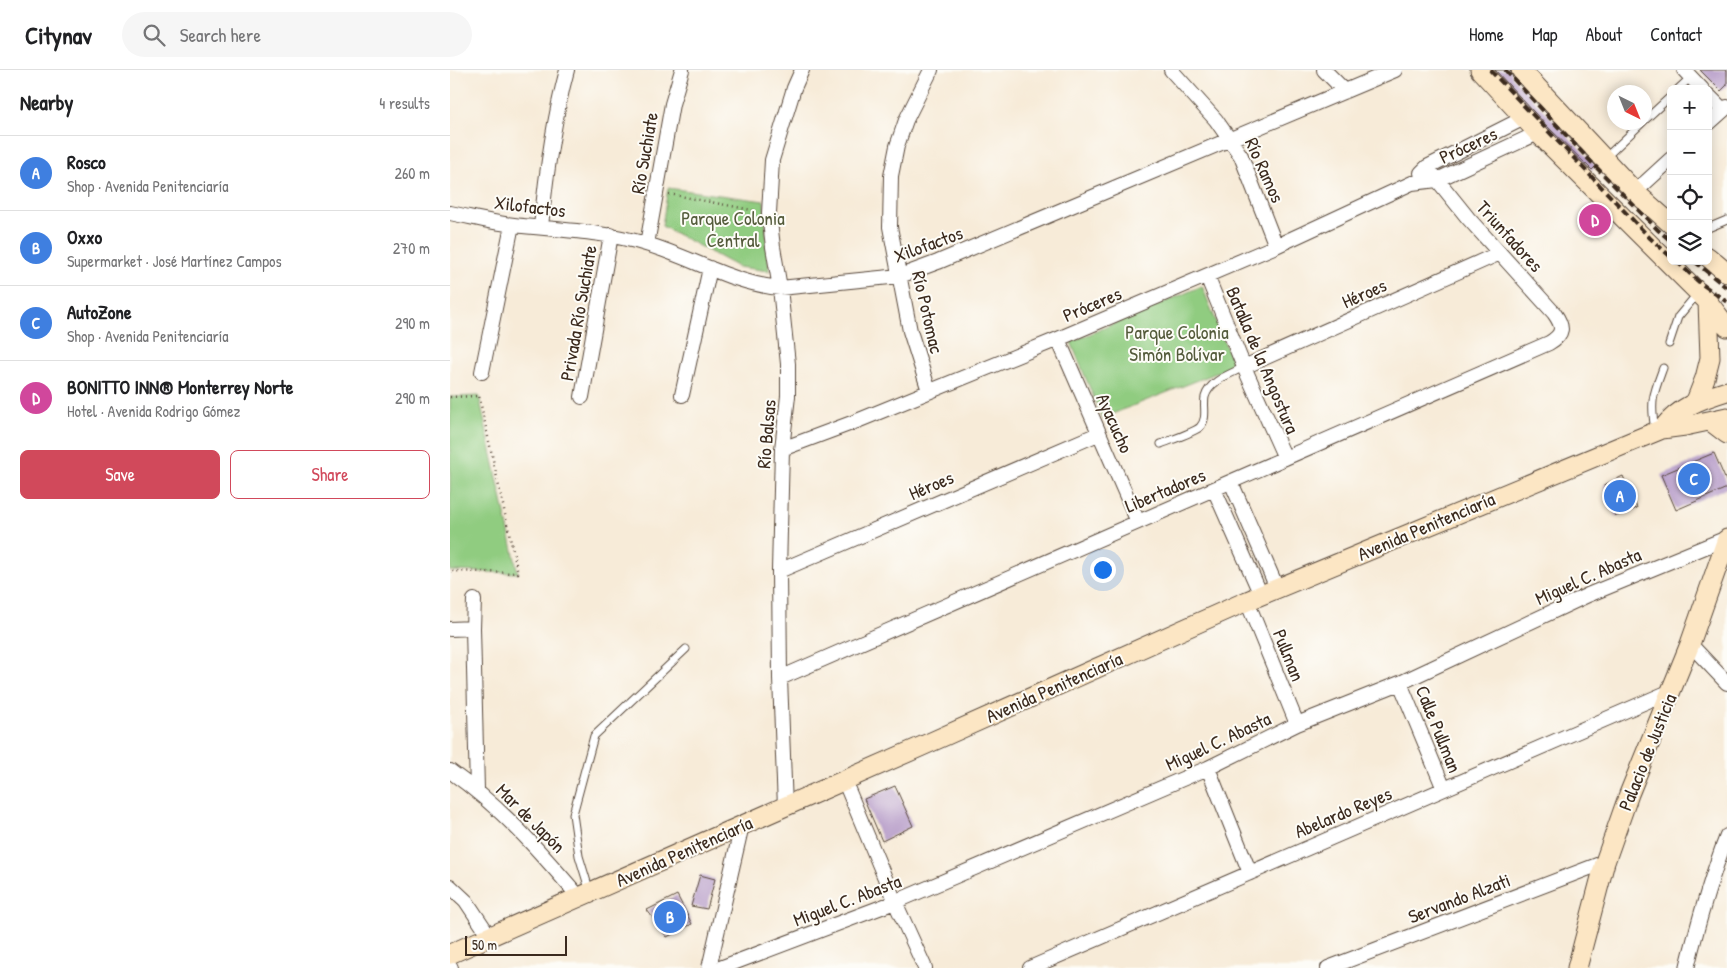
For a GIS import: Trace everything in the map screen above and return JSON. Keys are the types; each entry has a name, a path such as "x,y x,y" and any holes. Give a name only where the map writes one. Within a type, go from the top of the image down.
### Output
{"street":[{"path":"542,227 546,177 553,131 566,70"},
{"name":"Río Suchiate","path":"647,244 672,104 682,70"},
{"name":"Río Balsas","path":"785,807 780,678 779,571 782,449 788,396 788,364 780,288 772,247 769,213 772,160 784,116 802,70"},
{"name":"Río Potomac","path":"929,391 910,331 890,227 891,176 897,146 906,120 931,70"},
{"name":"Río Ramos","path":"1171,70 1231,139 1250,177 1276,246"},
{"path":"1324,70 1345,91"},
{"name":"Xilofactos","path":"450,213 512,225 611,235 647,244 743,281 765,286 780,288 900,276 938,262 1395,70"},
{"path":"1480,70 1538,133 1703,298 1727,327"},
{"path":"1521,70 1636,192 1667,220"},
{"path":"1687,74 1698,85"},
{"path":"1712,98 1725,108 1712,120"},
{"name":"Próceres","path":"1412,183 1427,167 1524,118"},
{"name":"Próceres","path":"782,449 1058,339 1208,276 1412,183 1437,180 1538,133"},
{"path":"1636,192 1667,163"},
{"name":"Triunfadores","path":"1427,167 1468,218 1554,312 1560,320 1561,331"},
{"path":"482,372 512,225"},
{"name":"Privada Río Suchiate","path":"582,397 611,235"},
{"name":"Héroes","path":"1244,367 1500,253"},
{"path":"1712,260 1727,272"},
{"path":"682,395 710,268"},
{"name":"Batalla de la Angostura","path":"1208,276 1244,367 1285,458"},
{"path":"1703,298 1727,315"},
{"path":"1696,401 1710,358 1703,298"},
{"name":"Libertadores","path":"780,678 1548,343 1557,338 1561,331"},
{"name":"Ayacucho","path":"1058,339 1138,522"},
{"name":"Avenida Penitenciaría","path":"1659,430 1675,415 1696,401 1727,391"},
{"path":"1719,418 1727,434"},
{"name":"Avenida Penitenciaría","path":"450,954 1262,595 1659,430 1673,429 1719,418"},
{"name":"Héroes","path":"779,571 1098,434"},
{"path":"1231,482 1262,595"},
{"path":"1214,489 1262,595"},
{"name":"Palacio de Justicia","path":"1577,968 1605,862 1629,794 1690,644 1727,538"},
{"name":"Miguel C. Abasta","path":"720,968 895,902 1208,768 1297,724 1400,683 1588,595 1727,538"},
{"name":"Pullman","path":"1262,595 1297,724"},
{"path":"474,600 472,628 476,790"},
{"path":"450,630 472,628"},
{"path":"1690,644 1727,683"},
{"name":"Calle Pullman","path":"1400,683 1444,789"},
{"name":"Abelardo Reyes","path":"1030,968 1671,691"},
{"path":"1208,768 1250,873"},
{"name":"Mar de Japón","path":"450,771 476,790 525,835 585,895"},
{"path":"844,780 925,968"},
{"path":"709,968 742,825"},
{"path":"1687,968 1705,900 1727,836"},
{"name":"Servando Alzati","path":"1328,968 1605,862"},
{"path":"450,886 470,906 490,937"}],"lane":[{"path":"1680,85 1687,74"},
{"path":"1652,114 1667,100"},
{"path":"1604,159 1635,130"},
{"path":"1712,226 1727,220"},
{"path":"1669,344 1678,317 1703,298"},
{"path":"1160,444 1199,428 1205,418 1205,397 1214,383 1244,367"},
{"path":"1659,430 1651,408 1663,368"},
{"path":"585,895 573,814 594,736 686,648"}],"path":[{"path":"656,191 769,213"},
{"path":"450,397 479,396 518,573 450,571"}],"green space":[{"name":"Parque Colonia Central","path":"668,188 764,201 769,271 738,267 662,226"},
{"name":"Parque Colonia Simón Bolívar","path":"1202,286 1234,366 1102,418 1071,342"},
{"path":"479,396 518,573 450,571 450,397"}],"building":[{"path":"1495,70 1510,70 1513,78 1596,166 1592,170 1546,125"},
{"path":"1700,70 1727,70 1727,85 1721,91"},
{"path":"1714,453 1727,483 1727,488 1676,510 1661,475"},
{"path":"1623,476 1637,508 1616,516 1604,485"},
{"path":"895,786 913,826 882,841 864,799"},
{"path":"700,875 715,879 707,909 691,906"},
{"path":"677,895 692,924 667,937 647,910"}],"railway":[{"path":"1490,70 1650,238 1667,253"},
{"path":"1505,70 1596,167 1667,238"},
{"path":"1680,265 1699,282 1727,302"},
{"path":"1699,265 1727,288"}],"place":[{"name":"BONITTO INN® Monterrey Norte","path":"1595,220"},
{"name":"AutoZone","path":"1694,479"},
{"name":"Rosco","path":"1620,496"},
{"name":"Oxxo","path":"670,917"}]}
